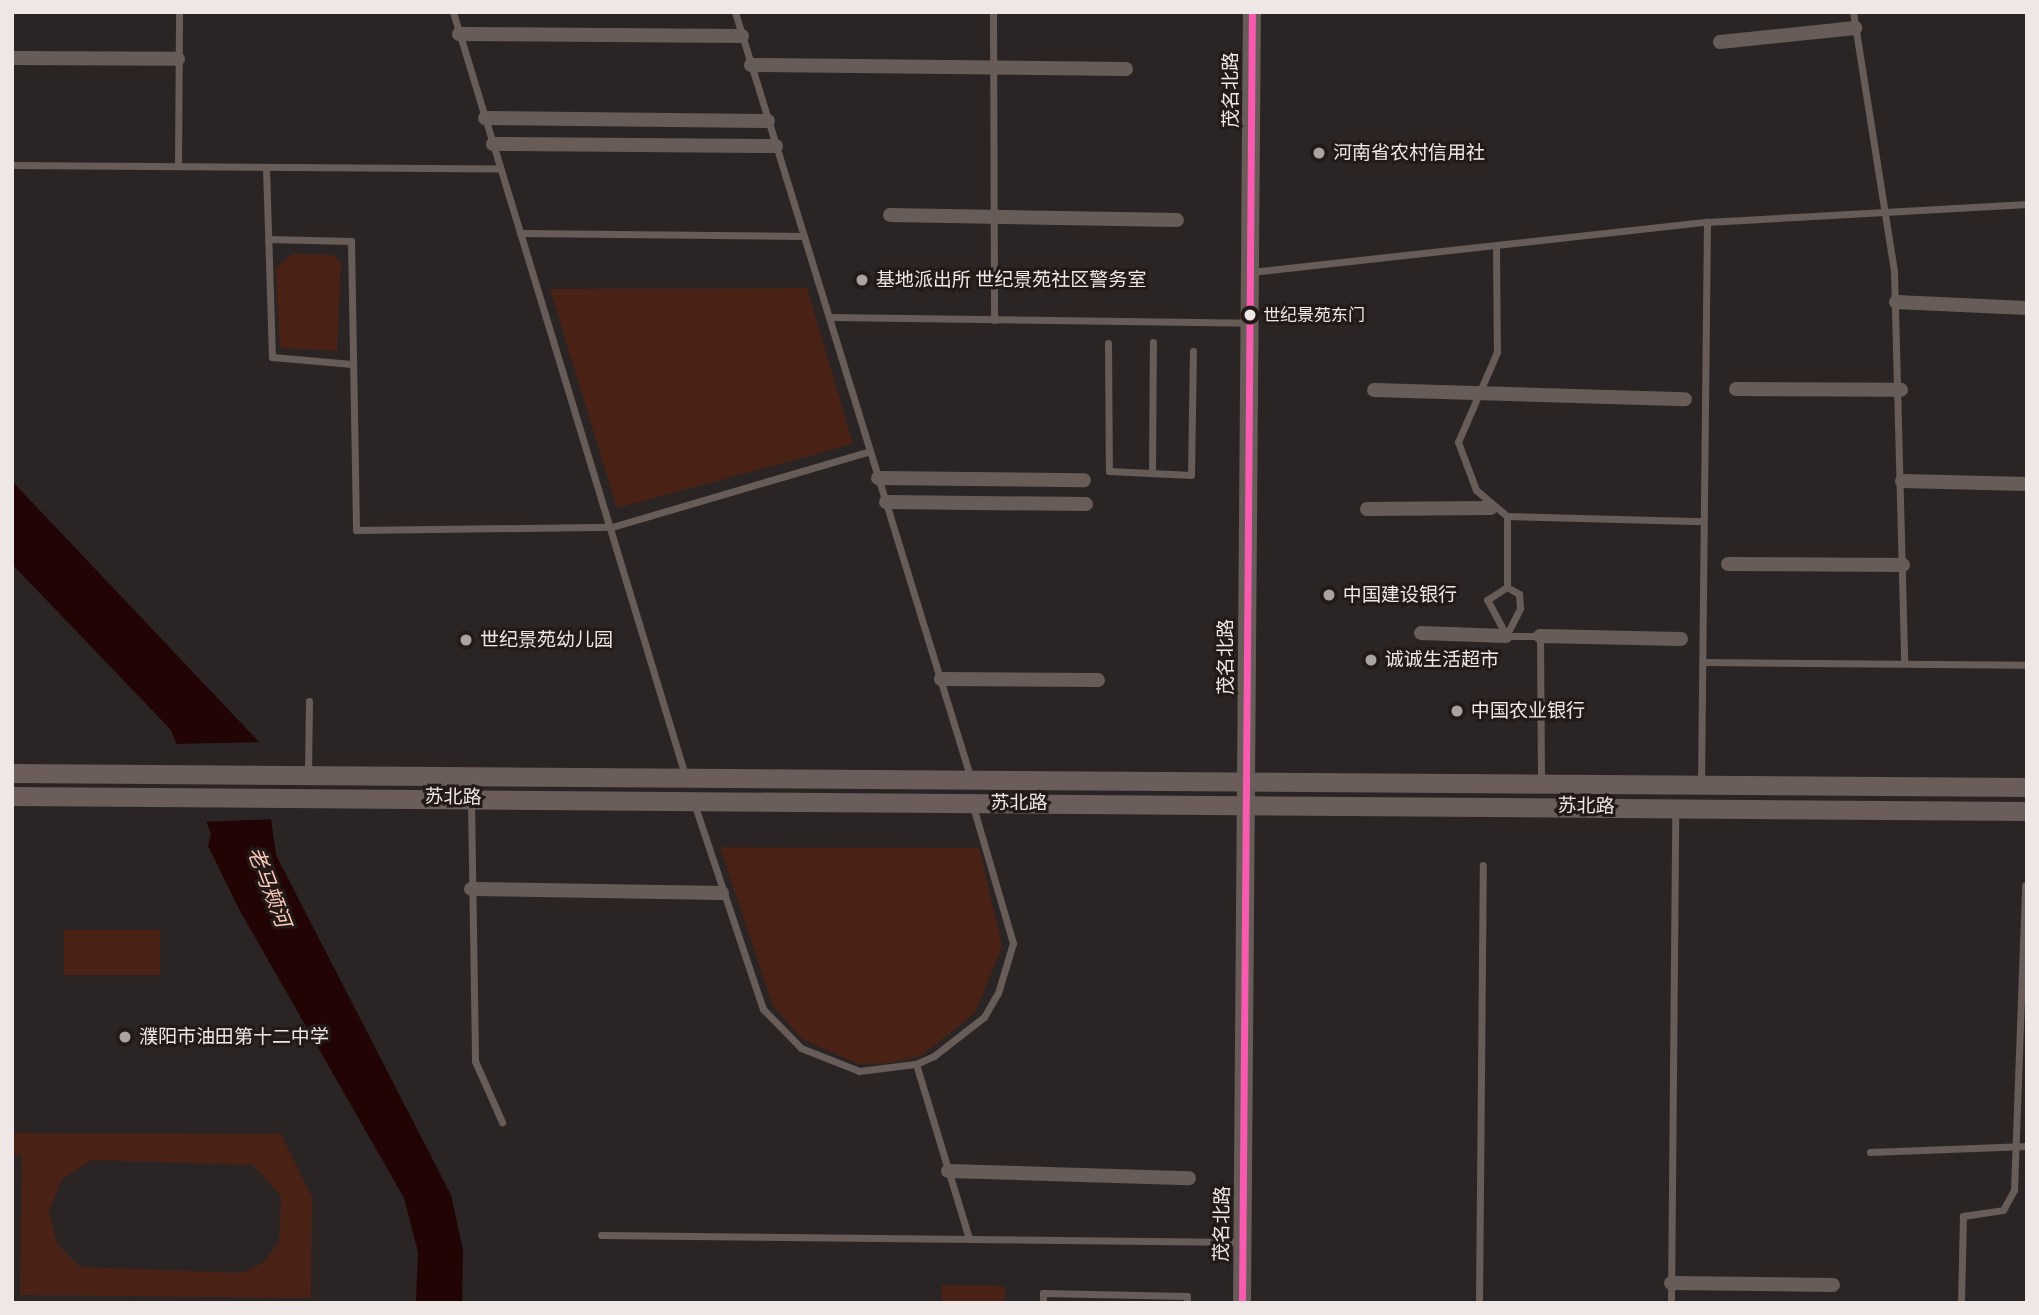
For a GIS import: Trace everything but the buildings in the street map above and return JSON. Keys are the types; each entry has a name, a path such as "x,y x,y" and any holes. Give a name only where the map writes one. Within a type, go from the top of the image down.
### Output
{"main road":[{"name":"苏北路","path":"12,773 161,774 279,771 685,778 2027,787"},
{"name":"苏北路","path":"12,796 280,794 972,803 2027,811"}],"street":[{"name":"茂名北路","path":"1242,1303 1252,12"},
{"path":"1720,42 1854,28"},
{"path":"459,34 742,36"},
{"path":"12,58 178,59"},
{"path":"751,65 1126,69"},
{"path":"485,118 768,121"},
{"path":"493,144 776,146"},
{"path":"890,215 1177,220"},
{"path":"1896,302 2027,307"},
{"path":"1736,389 1901,390"},
{"path":"1374,390 1685,398"},
{"path":"878,478 1084,480"},
{"path":"1902,481 2027,484"},
{"path":"886,502 1086,504"},
{"path":"1367,509 1492,508"},
{"path":"1728,564 1903,565"},
{"path":"1422,633 1506,636"},
{"path":"1540,636 1681,639"},
{"path":"941,679 1098,680"},
{"path":"471,889 722,893"},
{"path":"948,1171 1189,1178"},
{"path":"1671,1283 1833,1285"}],"lane":[{"path":"178,12 178,166"},
{"path":"453,12 612,527 685,778"},
{"path":"735,12 971,779"},
{"path":"993,12 994,320"},
{"path":"1853,12 1887,208 1896,302 1901,390 1903,663"},
{"path":"12,165 500,168"},
{"path":"266,167 272,358 352,364"},
{"path":"1250,272 1707,222 1887,208 2027,204"},
{"path":"1701,784 1707,222"},
{"path":"520,233 804,236"},
{"path":"268,239 351,241 356,530 612,527 870,451"},
{"path":"1496,247 1500,335 1459,434 1459,455 1492,508 1507,516 1703,521"},
{"path":"830,317 1250,323"},
{"path":"1152,473 1153,342"},
{"path":"1108,344 1109,471 1191,475 1193,351"},
{"path":"1507,516 1507,587"},
{"path":"1506,636 1487,600 1507,587"},
{"path":"1506,636 1521,608 1519,594 1507,587"},
{"path":"1506,636 1540,636 1541,782"},
{"path":"1703,662 2027,665"},
{"path":"308,772 309,701"},
{"path":"471,797 475,1061 502,1122"},
{"path":"692,799 753,987 784,1034 828,1062 859,1071 916,1064 956,1043 984,1017 1010,967 1009,917 972,803"},
{"path":"1671,1303 1675,807"},
{"path":"1479,1303 1483,865"},
{"path":"1961,1303 1963,1216 1990,1215 2010,1202 2023,1147 2025,885"},
{"path":"916,1064 969,1238"},
{"path":"1870,1152 2023,1147"},
{"path":"601,1235 1243,1242"},
{"path":"1043,1303 1043,1293 1187,1296 1187,1303"}],"shaded area":[{"path":"292,254 333,255 341,263 337,351 280,348 276,268"},
{"path":"807,288 853,444 617,508 550,289"},
{"path":"720,847 979,848 1002,946 975,1013 921,1056 889,1063 858,1064 802,1039 773,1006"},
{"path":"64,930 160,930 160,975 64,975"},
{"path":"12,1133 281,1134 312,1197 311,1298 20,1295 22,1155 12,1155","holes":["92,1160 253,1165 281,1196 279,1242 264,1262 242,1273 80,1267 57,1244 49,1212 62,1179"]},
{"path":"942,1285 1005,1286 1005,1303 942,1303"}],"water":[{"name":"老马颊河","path":"12,481 261,744 276,855 451,1195 463,1250 462,1303 416,1303 418,1252 404,1198 240,911 208,846 211,834 171,730 12,564"}],"pier":[{"path":"264,742 278,819 202,822 172,744"}],"transit line":[{"path":"1242,1303 1252,12"}],"place":[{"name":"河南省农村信用社","path":"1319,153"},
{"name":"基地派出所 世纪景苑社区警务室","path":"862,280"},
{"name":"世纪景苑东门","path":"1250,315"},
{"name":"中国建设银行","path":"1329,595"},
{"name":"世纪景苑幼儿园","path":"466,640"},
{"name":"诚诚生活超市","path":"1371,660"},
{"name":"中国农业银行","path":"1457,711"},
{"name":"濮阳市油田第十二中学","path":"125,1037"}]}
